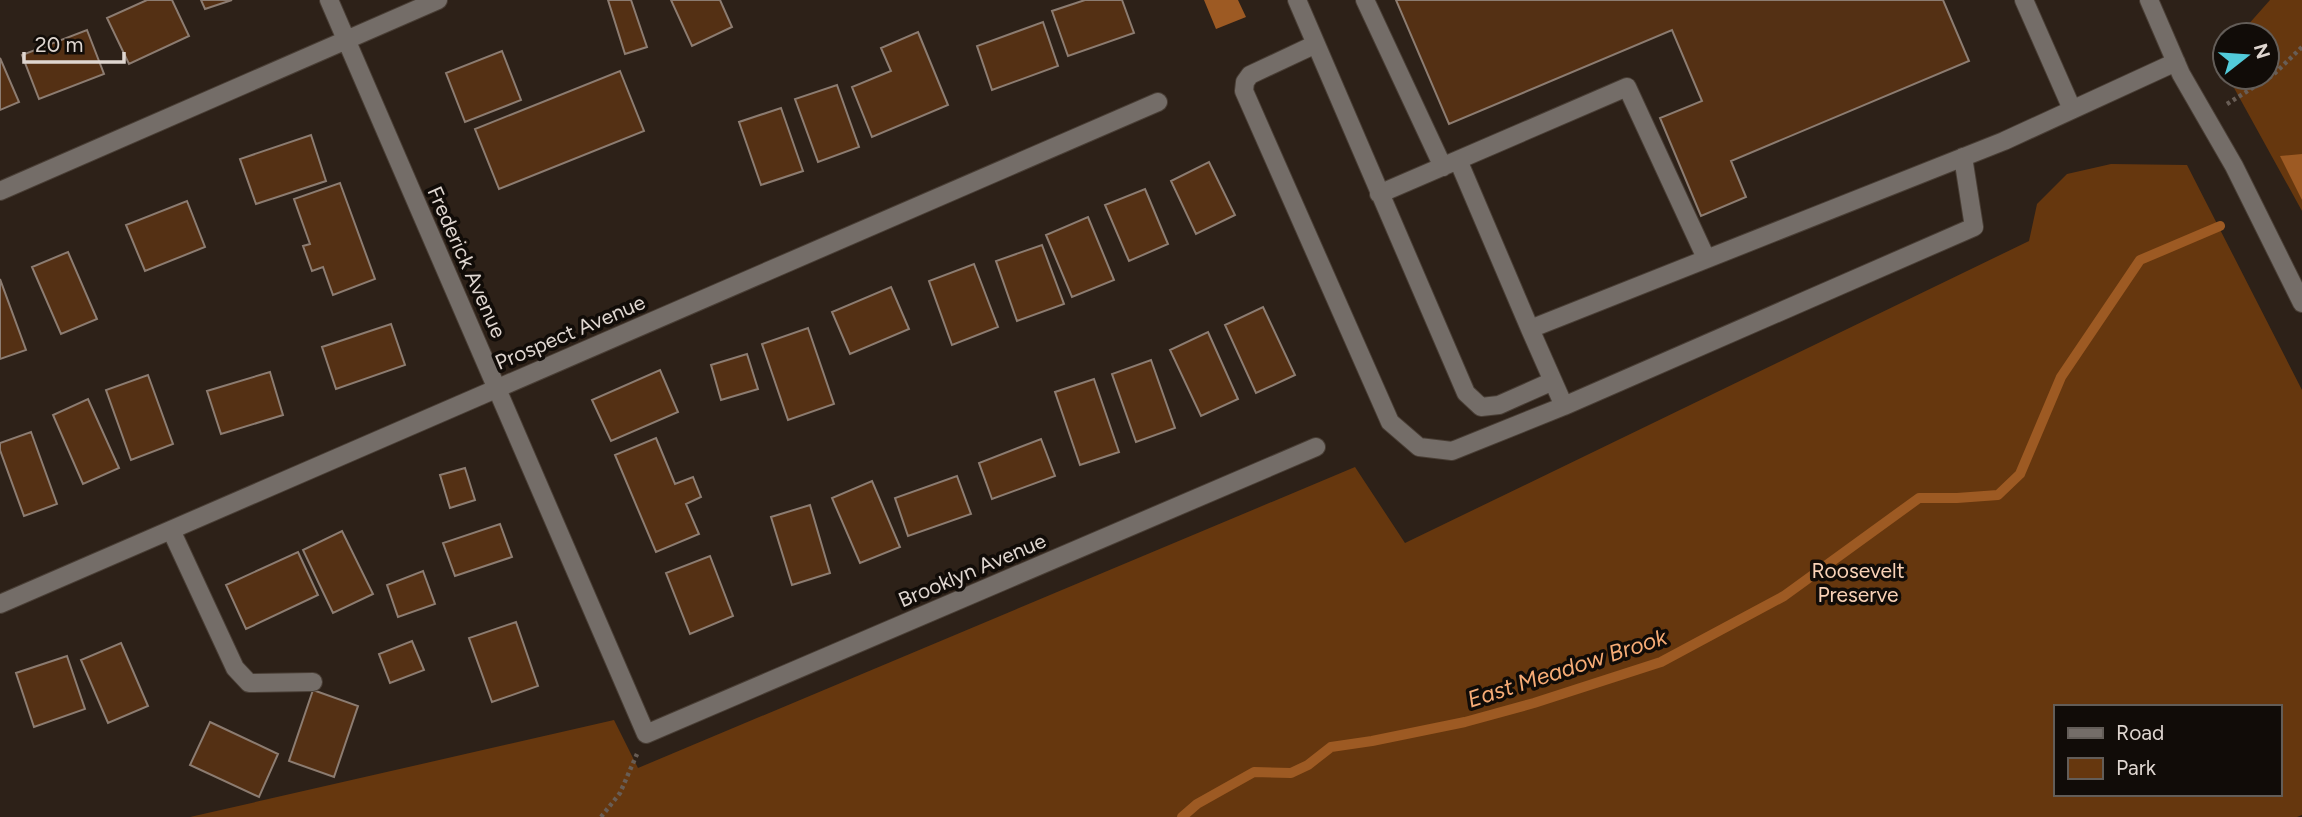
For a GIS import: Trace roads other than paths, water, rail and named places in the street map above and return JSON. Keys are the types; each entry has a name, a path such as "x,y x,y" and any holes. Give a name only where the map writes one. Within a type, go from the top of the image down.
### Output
{"street":[{"name":"Frederick Avenue","path":"329,0 646,734"},
{"path":"0,191 438,0"},
{"path":"1297,0 1466,393 1481,407 1499,405 1553,381"},
{"path":"1365,0 1450,164 1564,406"},
{"path":"2024,0 2072,109"},
{"path":"2149,0 2176,62 2234,166 2302,303"},
{"path":"1316,44 1250,75 1245,82 1244,91 1390,422 1419,447 1452,451 1564,406 1974,227 1963,157"},
{"path":"1530,329 1963,157 2176,62"},
{"path":"1380,194 1627,87 1706,258"},
{"name":"Prospect Avenue","path":"0,604 1158,102"},
{"name":"Brooklyn Avenue","path":"646,734 1316,447"},
{"path":"171,530 235,668 249,683 313,682"}],"waterway":[{"name":"East Meadow Brook","path":"1182,817 1197,804 1254,772 1291,773 1308,765 1331,747 1465,722 1661,662 1784,596 1919,498 1998,495 2020,474 2061,377 2140,260 2220,226"}],"park label":[{"name":"Roosevelt Preserve","path":"1858,582"}]}
